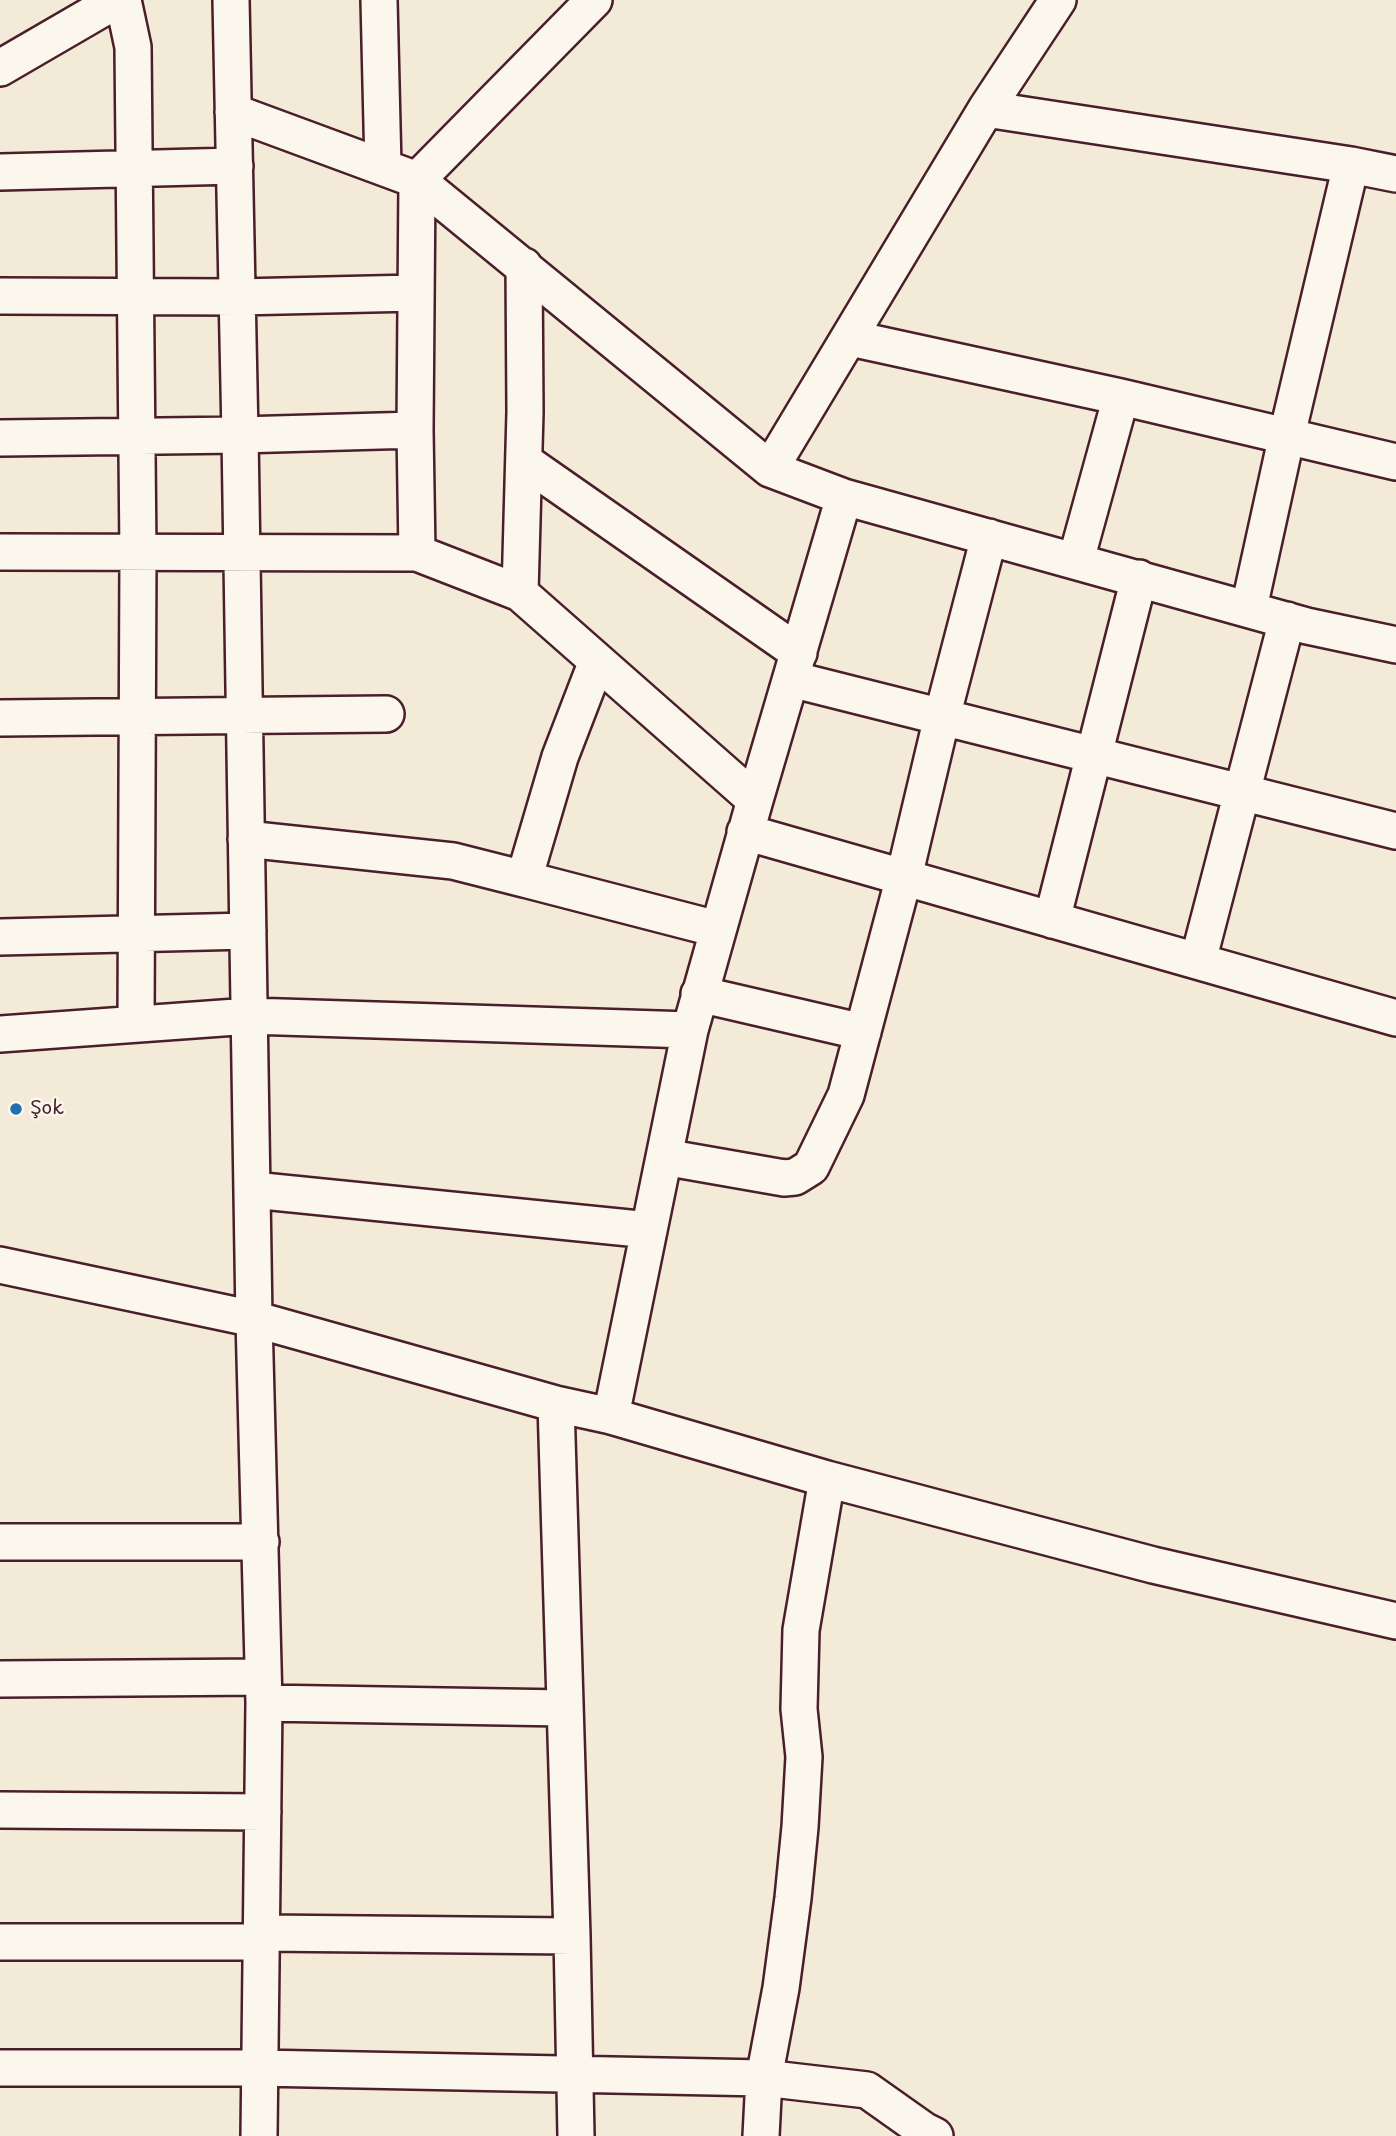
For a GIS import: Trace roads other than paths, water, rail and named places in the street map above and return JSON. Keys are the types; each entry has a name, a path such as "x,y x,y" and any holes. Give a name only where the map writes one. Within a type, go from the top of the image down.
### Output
{"street":[{"path":"0,68 117,0"},
{"path":"123,0 133,47 138,553 136,1023"},
{"path":"231,0 263,1690 259,2136"},
{"path":"379,0 383,167"},
{"path":"417,553 417,180 594,0"},
{"path":"770,469 986,109 1058,0"},
{"path":"986,109 1396,174"},
{"path":"233,112 417,180 770,469 844,497 1287,620 1396,645"},
{"path":"1249,608 1351,165"},
{"path":"0,172 235,166"},
{"path":"520,593 524,461 524,266"},
{"path":"0,296 238,297 415,293"},
{"path":"849,338 1121,397 1396,462"},
{"path":"1076,561 1121,397"},
{"path":"0,438 415,430"},
{"path":"524,461 795,666 942,717 1396,831"},
{"path":"611,1416 699,994 844,497"},
{"path":"664,1157 784,1178 795,1177 811,1167 846,1095 989,537"},
{"path":"0,552 417,553 520,593 597,661 750,816 904,877 1396,1018"},
{"path":"1052,920 1139,578"},
{"path":"1198,961 1287,620"},
{"path":"524,879 560,757 597,661"},
{"path":"0,718 386,715"},
{"path":"246,839 453,861 718,929"},
{"path":"0,937 248,931"},
{"path":"699,994 863,1032"},
{"path":"0,1034 250,1016 690,1030"},
{"path":"253,1190 649,1230"},
{"path":"0,1265 254,1318 556,1404 611,1416 827,1479 1153,1565 1396,1621"},
{"path":"556,1404 576,2136"},
{"path":"761,2136 764,2078 783,1975 800,1827 804,1757 799,1709 801,1630 827,1479"},
{"path":"0,1542 261,1542"},
{"path":"0,1679 263,1690 565,1708"},
{"path":"0,1810 263,1812"},
{"path":"0,1942 262,1937 572,1936"},
{"path":"0,2068 259,2068 764,2078 867,2090 936,2136"}],"place":[{"name":"Şok","path":"16,1109"}]}
